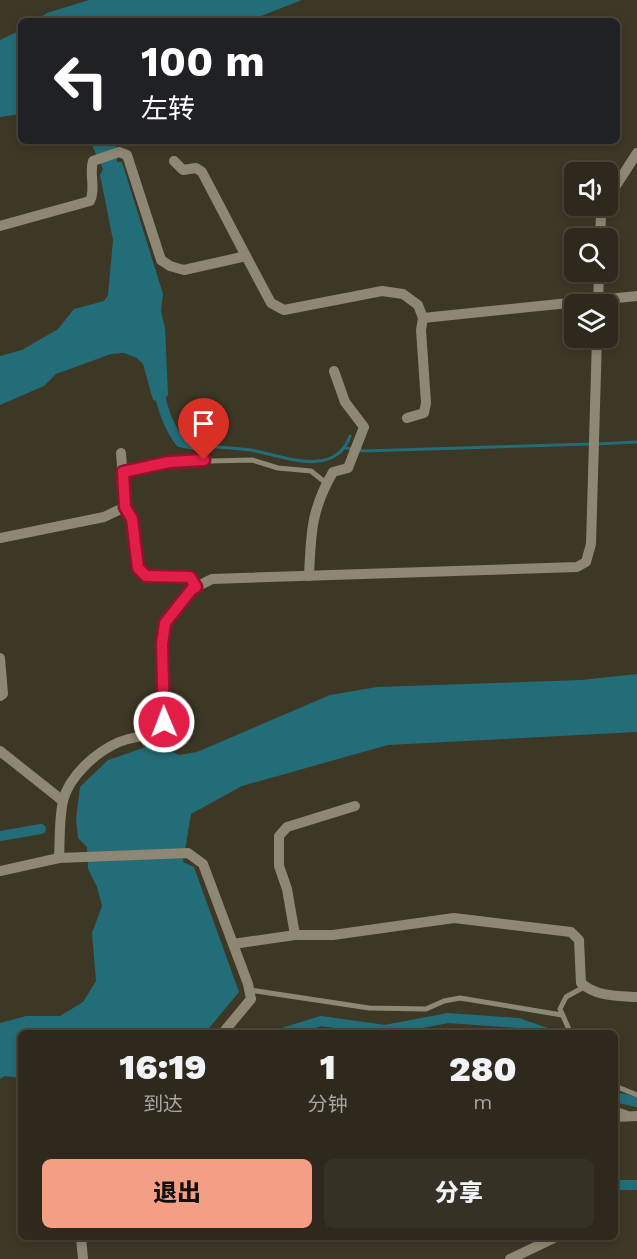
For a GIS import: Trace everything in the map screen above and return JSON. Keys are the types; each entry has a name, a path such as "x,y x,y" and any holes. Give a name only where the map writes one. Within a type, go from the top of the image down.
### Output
{"street":[{"path":"0,226 90,201 93,194 90,172 93,161 118,152 127,155 161,260 170,266 184,270 246,256"},
{"path":"618,183 637,153"},
{"path":"174,161 183,170 196,168 202,172 271,303 284,310 382,291 403,294 418,305 423,318 421,330 426,403 424,413 407,418"},
{"path":"623,175 637,175"},
{"path":"618,299 637,296"},
{"path":"423,318 564,305"},
{"path":"59,858 63,801 71,783 99,753 121,741 153,734 164,722 162,644 165,623 192,589 212,579 577,567 586,562 591,544 597,348"},
{"path":"309,576 312,526 316,505 333,472 348,468 364,426 345,402 334,371"},
{"path":"121,453 125,507 132,519 138,568 146,576 190,577 196,587"},
{"path":"0,538 104,517 125,507"},
{"path":"0,658 3,694 0,696"},
{"path":"0,751 63,801"},
{"path":"295,935 287,889 279,867 279,836 286,827 355,806"},
{"path":"0,872 59,858 188,853 203,864 251,999 225,1030"},
{"path":"233,944 295,935 333,935 454,918 571,932 579,940 581,983 584,986 589,990 612,996 637,997"},
{"path":"618,1117 637,1116"},
{"path":"81,1240 83,1259"},
{"path":"510,1259 550,1240"}],"lane":[{"path":"123,472 169,462 252,460 278,468 311,471 326,483"},
{"path":"569,1030 560,1009 566,997 584,986"},
{"path":"249,990 369,1008 426,1009 444,1001 460,999 562,1015"},
{"path":"618,1087 637,1095"},
{"path":"618,1110 637,1116"}],"water":[{"path":"89,0 302,0 256,18 40,18 47,13"},
{"path":"18,31 18,114 0,117 0,40"},
{"path":"91,144 115,144 117,162 122,162 163,294 161,311 165,328 168,395 161,402 153,400 143,364 137,358 124,353 111,354 56,374 44,386 0,405 0,356 22,350 58,329 74,309 104,301 108,295 113,240 100,175 103,169"},
{"path":"637,674 637,732 388,745 242,786 191,814 183,862 194,867 239,992 207,1030 18,1030 18,1078 5,1076 0,1079 0,1023 26,1016 60,1016 83,1002 96,981 92,933 102,906 97,887 88,869 87,847 78,838 76,819 80,787 108,760 149,746 164,748 179,755 197,752 330,695 377,687 581,680"}],"waterway":[{"path":"159,390 166,417 180,442 200,446"},
{"path":"200,446 251,450 292,460 321,461 333,457 343,449 350,436"},
{"path":"597,444 637,442"},
{"path":"346,448 364,451 590,444"},
{"path":"0,836 41,829"},
{"path":"385,1030 448,1018 518,1023 538,1030"},
{"path":"292,1030 321,1021 385,1030"},
{"path":"618,1098 637,1102"},
{"path":"618,1185 637,1185"}],"route":[{"path":"164,722 162,644 165,623 196,587 190,577 146,576 138,568 132,519 125,507 123,472 169,462 204,460"}]}
